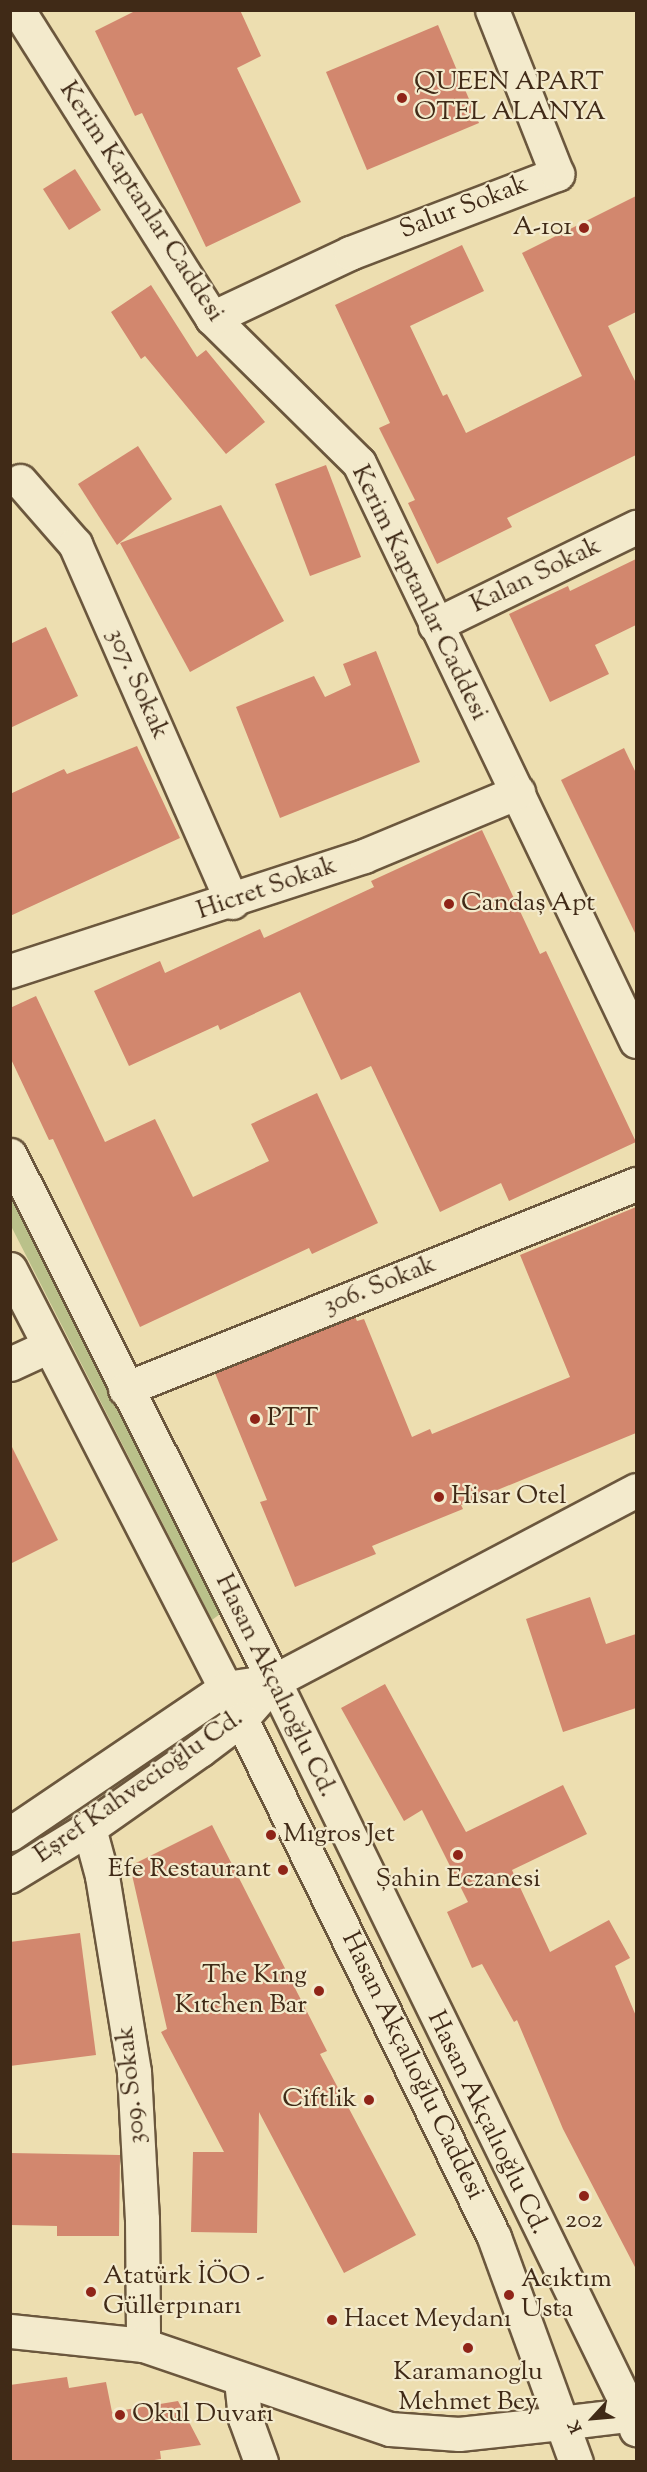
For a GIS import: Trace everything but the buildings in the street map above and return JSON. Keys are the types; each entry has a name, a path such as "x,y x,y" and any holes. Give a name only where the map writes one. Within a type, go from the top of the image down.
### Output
{"street":[{"name":"Kerim Kaptanlar Caddesi","path":"18,10 212,318 359,464 636,1041"},
{"name":"Salur Sokak","path":"212,318 350,253 557,174 492,10"},
{"name":"307. Sokak","path":"20,481 75,544 232,902"},
{"name":"Kalan Sokak","path":"435,624 636,527"},
{"name":"Hicret Sokak","path":"10,970 232,902 364,856 518,792"},
{"name":"Hasan Akçalıoğlu Cd.","path":"10,1155 125,1389 274,1681 635,2419"},
{"name":"306. Sokak","path":"125,1389 636,1184"},
{"name":"Hasan Akçalıoğlu Cd.","path":"10,1269 241,1719"},
{"path":"10,1364 49,1346"},
{"path":"274,1681 636,1491"},
{"name":"Eşref Kahvecioğlu Cd.","path":"10,1834 226,1688 274,1681"},
{"name":"Eşref Kahvecioğlu Cd.","path":"10,1876 89,1828 241,1719 274,1681"},
{"name":"Hasan Akçalıoğlu Caddesi","path":"241,1719 425,2089 494,2237 576,2462"},
{"name":"309. Sokak","path":"89,1828 102,1876 134,2072 142,2219 143,2345"},
{"path":"10,2331 143,2345 390,2429 459,2434 560,2423 635,2419"},
{"path":"241,2380 245,2418 261,2462"}],"green space":[{"path":"10,1188 224,1611 212,1620 11,1226"}],"place":[{"name":"QUEEN APART OTEL ALANYA","path":"402,98"},
{"name":"A-101","path":"584,228"},
{"name":"Candaş Apt","path":"449,904"},
{"name":"PTT","path":"255,1419"},
{"name":"Hisar Otel","path":"439,1497"},
{"name":"Mıgros Jet","path":"271,1835"},
{"name":"Şahin Eczanesi","path":"458,1855"},
{"name":"Efe Restaurant","path":"283,1870"},
{"name":"The Kıng Kıtchen Bar","path":"319,1991"},
{"name":"Ciftlik","path":"369,2100"},
{"name":"202","path":"584,2196"},
{"name":"Atatürk İÖO - Güllerpınarı","path":"91,2292"},
{"name":"Acıktım Usta","path":"509,2295"},
{"name":"Hacet Meydanı","path":"332,2320"},
{"name":"Karamanoglu Mehmet Bey","path":"468,2348"},
{"name":"Okul Duvarı","path":"120,2415"}]}
